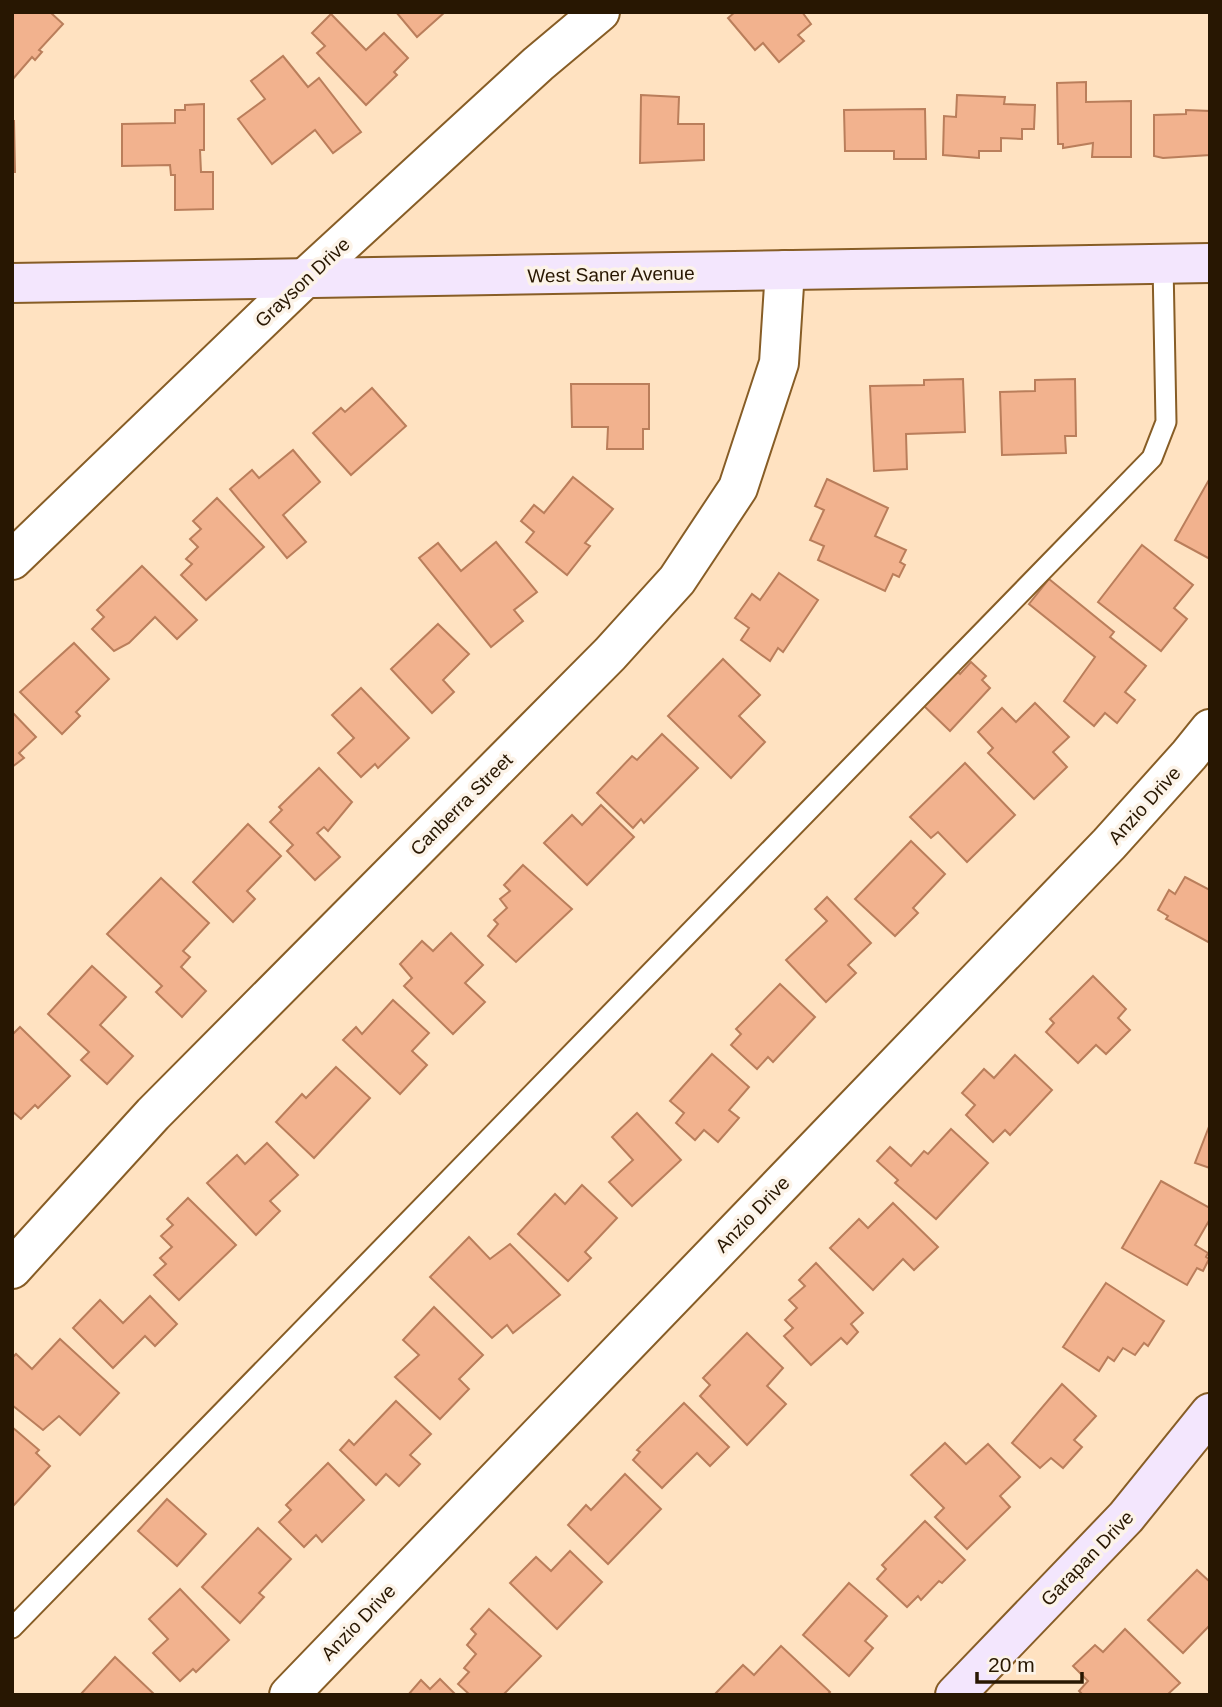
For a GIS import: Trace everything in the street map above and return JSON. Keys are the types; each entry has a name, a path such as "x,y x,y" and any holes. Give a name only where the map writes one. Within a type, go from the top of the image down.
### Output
{"street":[{"name":"Grayson Drive","path":"12,560 304,279 538,64 600,12"},
{"name":"West Saner Avenue","path":"12,283 1210,263"},
{"name":"Canberra Street","path":"12,1269 153,1115 610,654 677,580 738,488 779,363 785,270"},
{"name":"Anzio Drive","path":"289,1695 1203,746"},
{"name":"Garapan Drive","path":"955,1695 1126,1517 1210,1413"}],"lane":[{"path":"12,1628 1152,457 1166,422 1163,264"}],"building":[{"path":"50,12 63,24 39,50 42,52 35,60 32,57 12,80 12,13"},
{"path":"396,12 445,12 417,37"},
{"path":"735,12 802,12 811,24 798,35 804,41 779,62 763,43 755,50 728,18"},
{"path":"331,14 366,50 384,33 408,58 394,72 397,75 366,105 317,53 325,46 312,33"},
{"path":"283,56 308,87 319,78 361,132 333,153 315,130 272,164 238,119 265,99 251,81"},
{"path":"1086,82 1086,102 1131,101 1131,157 1092,157 1093,143 1063,148 1063,144 1058,144 1057,83"},
{"path":"641,95 679,97 678,124 704,124 704,160 640,163"},
{"path":"957,95 1005,97 1004,104 1035,105 1034,129 1022,129 1022,139 1001,138 1001,151 979,151 979,158 943,155 944,116 956,117"},
{"path":"204,104 201,172 213,172 213,209 175,210 175,175 171,175 170,165 122,166 122,124 175,123 175,110 185,110 185,105"},
{"path":"925,109 926,159 894,159 894,151 845,151 844,110"},
{"path":"1186,110 1210,111 1210,155 1163,158 1154,156 1154,115 1186,114"},
{"path":"14,121 15,172 12,172"},
{"path":"963,379 965,432 906,434 907,469 874,471 870,386 924,385 924,380"},
{"path":"1075,379 1076,436 1065,436 1066,453 1002,455 1000,392 1035,391 1035,380"},
{"path":"571,384 649,384 649,429 643,429 643,449 607,449 608,427 572,427"},
{"path":"372,388 406,426 351,475 313,433 341,408 345,412"},
{"path":"293,450 320,482 283,515 306,542 287,558 230,489 252,470 259,478"},
{"path":"573,477 613,509 585,543 590,546 567,575 526,542 534,532 521,521 534,505 544,513"},
{"path":"1210,478 1210,559 1175,540"},
{"path":"827,479 888,508 875,536 906,550 900,562 905,565 899,577 893,574 885,591 818,560 824,546 810,540 824,510 815,506"},
{"path":"217,498 264,547 206,600 181,575 192,564 186,559 198,547 190,539 201,529 193,521"},
{"path":"496,542 537,592 514,610 523,621 491,647 419,558 438,543 461,571"},
{"path":"1142,545 1193,585 1174,608 1187,619 1161,651 1098,602"},
{"path":"142,566 197,620 177,639 155,617 129,643 114,651 92,629 104,617 97,610"},
{"path":"779,573 818,600 783,652 778,648 770,661 741,640 749,628 735,618 752,594 760,600"},
{"path":"1049,579 1114,632 1110,637 1146,666 1125,692 1135,700 1117,723 1105,713 1094,726 1064,701 1095,657 1029,604"},
{"path":"438,624 469,654 443,680 454,692 432,713 391,669"},
{"path":"74,643 109,679 76,712 80,716 62,734 20,692"},
{"path":"723,659 760,695 739,716 765,742 731,778 668,716"},
{"path":"971,662 986,676 982,680 990,688 950,731 923,705 956,670 960,674"},
{"path":"361,688 409,738 378,768 375,764 361,777 338,753 354,738 332,715"},
{"path":"1035,703 1069,737 1053,752 1067,767 1034,799 988,753 993,748 978,732 1002,708 1016,722"},
{"path":"13,713 36,737 19,753 24,758 12,767"},
{"path":"662,734 698,768 644,823 641,819 633,828 597,793 632,756 637,760"},
{"path":"965,763 1015,815 967,862 938,832 931,838 910,817"},
{"path":"319,768 352,802 328,831 324,827 317,833 340,857 315,880 287,851 293,845 270,822 282,810 279,807"},
{"path":"601,805 634,837 587,885 544,843 572,815 582,825"},
{"path":"248,824 281,856 247,891 255,899 233,922 193,882"},
{"path":"911,841 945,874 913,908 918,913 895,936 855,899"},
{"path":"523,865 572,909 516,962 488,936 498,924 494,920 507,908 500,899 510,891 504,885"},
{"path":"1185,877 1210,890 1210,943 1166,919 1168,916 1158,910 1169,890 1175,894"},
{"path":"161,878 209,923 183,951 190,957 181,967 206,991 182,1017 156,992 162,986 107,934"},
{"path":"827,897 871,943 848,965 856,973 826,1002 786,960 827,921 815,909"},
{"path":"451,933 483,965 465,983 485,1002 453,1034 404,986 412,978 400,964 422,941 433,951"},
{"path":"92,966 126,997 100,1025 133,1056 107,1084 81,1060 89,1052 48,1014"},
{"path":"1093,976 1126,1009 1118,1018 1130,1030 1106,1054 1096,1045 1078,1063 1046,1032 1054,1023 1050,1019"},
{"path":"780,984 815,1017 773,1062 768,1057 757,1069 731,1045 741,1034 736,1029"},
{"path":"393,1000 429,1033 412,1051 427,1065 400,1094 343,1040 356,1027 362,1034"},
{"path":"20,1027 70,1076 38,1108 35,1105 21,1119 12,1111 12,1035"},
{"path":"712,1054 749,1087 729,1110 739,1118 718,1142 704,1130 695,1140 676,1123 684,1113 670,1101"},
{"path":"1015,1055 1052,1090 1010,1135 1005,1130 993,1142 966,1115 975,1105 962,1093 984,1069 994,1078"},
{"path":"336,1067 370,1098 314,1158 276,1122 302,1094 306,1098"},
{"path":"637,1113 681,1160 632,1206 609,1182 633,1160 612,1137"},
{"path":"1210,1124 1210,1168 1195,1163"},
{"path":"951,1129 988,1163 936,1219 895,1183 898,1180 877,1161 890,1147 911,1166 924,1151 928,1154"},
{"path":"267,1143 298,1175 270,1201 280,1211 256,1235 207,1183 237,1155 245,1164"},
{"path":"1161,1181 1210,1208 1210,1219 1195,1245 1208,1253 1206,1257 1209,1259 1203,1271 1197,1268 1187,1285 1122,1248"},
{"path":"582,1185 617,1218 585,1252 591,1258 568,1281 518,1234 555,1194 565,1204"},
{"path":"188,1198 236,1245 179,1300 154,1275 166,1264 160,1258 172,1247 161,1236 173,1225 167,1219"},
{"path":"893,1203 938,1247 914,1270 903,1259 873,1290 830,1248 859,1219 868,1228"},
{"path":"469,1237 490,1259 510,1244 560,1295 513,1333 507,1325 492,1338 430,1277"},
{"path":"816,1263 863,1313 851,1324 858,1332 847,1344 841,1338 811,1365 784,1336 793,1328 785,1320 797,1308 789,1300 805,1286 799,1280"},
{"path":"1106,1283 1164,1321 1148,1346 1144,1343 1135,1355 1123,1348 1114,1361 1108,1357 1099,1371 1063,1347"},
{"path":"150,1296 177,1324 155,1346 145,1336 113,1368 73,1328 100,1300 123,1323"},
{"path":"434,1307 483,1355 459,1379 469,1389 440,1419 395,1377 419,1355 403,1340"},
{"path":"747,1333 783,1368 767,1386 786,1404 747,1445 700,1396 710,1385 703,1378"},
{"path":"60,1339 119,1393 80,1435 59,1416 43,1430 12,1405 12,1358 16,1354 32,1369"},
{"path":"1062,1384 1096,1416 1074,1440 1082,1447 1063,1468 1051,1458 1040,1468 1012,1443"},
{"path":"396,1401 431,1434 410,1455 420,1464 399,1486 386,1474 376,1485 340,1450 349,1440 354,1445"},
{"path":"684,1403 729,1447 710,1466 697,1453 662,1488 633,1460 640,1452 637,1450"},
{"path":"12,1427 39,1450 36,1453 50,1466 14,1505 12,1503"},
{"path":"945,1443 966,1464 988,1444 1020,1477 1000,1496 1010,1507 967,1549 935,1517 944,1508 911,1475"},
{"path":"328,1463 364,1500 322,1542 316,1535 304,1547 279,1522 291,1510 286,1505"},
{"path":"625,1474 661,1509 608,1564 568,1525 586,1505 591,1510"},
{"path":"167,1499 206,1534 177,1566 138,1531"},
{"path":"925,1521 965,1560 942,1583 939,1581 921,1600 918,1596 907,1607 877,1579 886,1569 882,1565"},
{"path":"258,1528 291,1559 259,1593 264,1597 240,1623 202,1587"},
{"path":"570,1551 602,1582 557,1629 510,1583 536,1557 551,1571"},
{"path":"1197,1570 1210,1582 1210,1625 1183,1653 1148,1620"},
{"path":"849,1583 887,1616 865,1641 873,1648 849,1676 803,1635"},
{"path":"180,1589 229,1640 196,1672 193,1669 180,1681 153,1653 168,1639 149,1619"},
{"path":"489,1609 541,1656 503,1695 470,1695 458,1684 469,1672 464,1668 476,1654 467,1645 476,1634 471,1629"},
{"path":"1125,1629 1180,1683 1167,1695 1083,1695 1079,1691 1088,1681 1073,1666 1095,1645 1103,1652"},
{"path":"781,1646 830,1692 827,1695 714,1695 743,1665 754,1675"},
{"path":"115,1657 155,1695 80,1695"},
{"path":"440,1679 456,1695 408,1695 421,1680 430,1689"}]}
